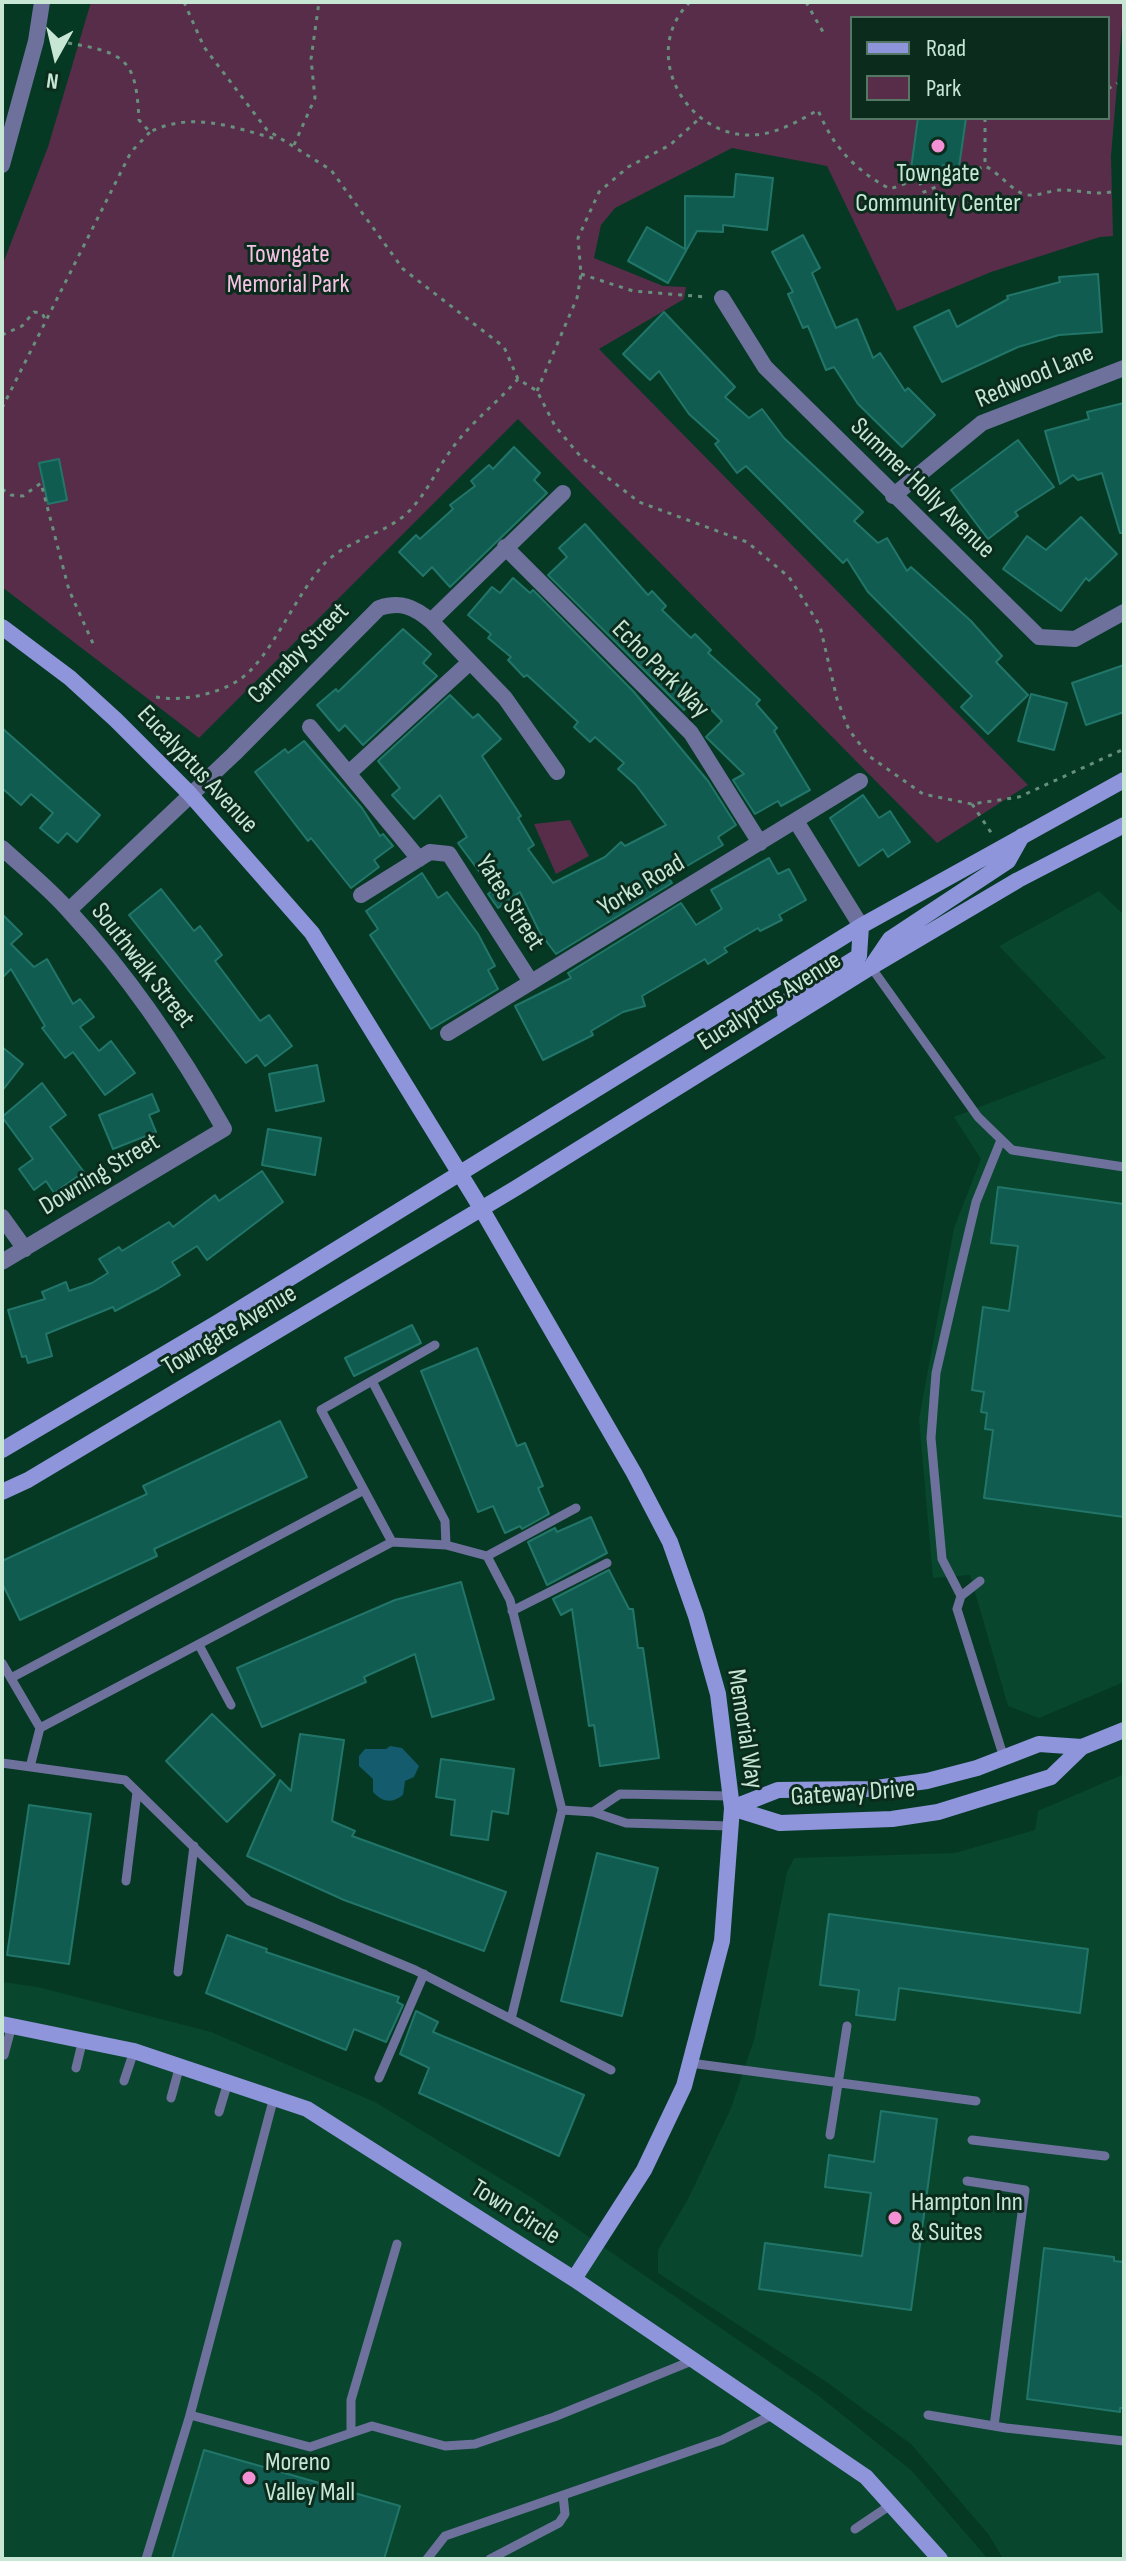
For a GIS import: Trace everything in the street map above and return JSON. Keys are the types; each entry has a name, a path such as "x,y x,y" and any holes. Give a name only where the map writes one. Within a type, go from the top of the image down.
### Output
{"street":[{"path":"2,165 36,41 42,2"},
{"name":"Summer Holly Avenue","path":"722,298 765,367 1039,637 1075,639 1124,612"},
{"name":"Redwood Lane","path":"893,496 982,423 1124,368"},
{"path":"431,621 563,493"},
{"name":"Echo Park Way","path":"505,547 691,733 760,843"},
{"name":"Carnaby Street","path":"69,910 189,793 234,754 379,608 406,605 431,621 505,698 557,772"},
{"name":"Eucalyptus Avenue","path":"2,627 89,695 189,793 312,933 481,1208 871,967 1018,880 1124,825"},
{"path":"350,772 470,662"},
{"path":"310,727 419,859 361,895"},
{"name":"Eucalyptus Avenue","path":"459,1173 861,926 1124,780"},
{"name":"Yorke Road","path":"448,1033 860,781"},
{"path":"786,1020 784,1003 859,956 861,926 796,821"},
{"path":"871,967 890,939 1008,861 1023,834"},
{"name":"Southwalk Street","path":"2,848 69,910 135,989 192,1073 224,1129"},
{"name":"Yates Street","path":"419,859 437,850 449,854 531,982"},
{"name":"Downing Street","path":"2,1262 224,1129"},
{"name":"Towngate Avenue","path":"2,1450 217,1323 459,1173"},
{"name":"Towngate Avenue","path":"2,1492 41,1472 481,1208"},
{"name":"Memorial Way","path":"481,1208 670,1542 718,1694 731,1802 722,1941 684,2086 644,2170 574,2279"},
{"path":"2,1217 25,1249"},
{"name":"Gateway Drive","path":"731,1802 780,1823 892,1819 938,1812 1051,1777 1082,1747 1124,1730"},
{"name":"Gateway Drive","path":"731,1802 778,1790 869,1789 927,1781 1039,1744 1082,1747"},
{"name":"Town Circle","path":"7,2025 134,2051 307,2109 574,2279 866,2477 940,2559"}],"lane":[{"path":"871,967 978,1117 1012,1150 1124,1167"},
{"path":"961,1596 942,1559 931,1438 936,1373 976,1202 1001,1140"},
{"path":"392,1542 321,1410 435,1345"},
{"path":"372,1381 445,1521 446,1545"},
{"path":"11,1678 364,1490"},
{"path":"40,1728 392,1542 446,1545 487,1556 576,1508"},
{"path":"487,1556 512,1611 562,1810 511,2019"},
{"path":"512,1611 607,1563"},
{"path":"980,1581 961,1596 957,1609 1004,1758"},
{"path":"199,1645 231,1705"},
{"path":"2,1663 40,1728 30,1767"},
{"path":"2,1763 125,1780 249,1901 424,1974 611,2070"},
{"path":"126,1881 137,1792"},
{"path":"593,1812 620,1794 731,1802"},
{"path":"562,1810 593,1812 626,1823 730,1826"},
{"path":"178,1972 194,1846"},
{"path":"379,2078 424,1974"},
{"path":"4,2055 7,2025"},
{"path":"830,2135 847,2026"},
{"path":"76,2068 83,2039"},
{"path":"124,2081 134,2051"},
{"path":"690,2063 976,2101"},
{"path":"171,2098 180,2065"},
{"path":"219,2112 228,2082"},
{"path":"146,2559 190,2415 274,2097"},
{"path":"972,2140 1105,2156"},
{"path":"967,2181 1025,2190 994,2426"},
{"path":"351,2430 351,2400 397,2244"},
{"path":"190,2415 310,2447 322,2445 351,2430 372,2426 445,2446 475,2444 554,2417 694,2360"},
{"path":"427,2559 445,2536 722,2440 774,2414"},
{"path":"928,2415 1124,2441"},
{"path":"490,2559 559,2523 565,2514 563,2495"},
{"path":"855,2529 892,2504"}],"path":[{"path":"184,2 204,47 267,130 279,140"},
{"path":"294,145 315,98 311,59 319,2"},
{"path":"690,2 675,25 670,44 674,85 699,119 718,130 762,134 818,110 837,148 868,177 890,189 918,179 924,192 985,166 1005,176 1024,194 1042,195 1054,190 1082,195 1111,192"},
{"path":"806,2 823,32"},
{"path":"68,43 112,52 125,61 138,86 139,120 150,132"},
{"path":"1110,88 1117,83"},
{"path":"537,391 577,298 581,274 578,238 599,192 628,167 670,145 699,119"},
{"path":"2,408 131,152 150,132 183,120 202,120 279,140 294,145 331,170 403,269 504,347 518,379 537,391 555,426 581,457 611,483 639,502 727,533 768,556 789,577 820,626 837,699 849,730 869,756 923,794 972,804 1019,797 1124,749"},
{"path":"985,120 985,166"},
{"path":"581,274 633,291 722,298"},
{"path":"2,335 22,326 34,312 42,313 46,321"},
{"path":"156,697 179,698 223,689 241,679 256,665 283,619 327,562 351,543 401,518 417,504 451,450 518,379"},
{"path":"2,489 11,495 23,496 41,483 69,590 95,648"},
{"path":"972,804 1001,846"}],"shaded area":[{"path":"1099,891 1124,915 1124,1682 1039,1718 1008,1706 970,1575 933,1578 919,1419 954,1228 981,1159 954,1117 1106,1058 999,946"},
{"path":"1124,1774 1124,2559 1003,2559 989,2535 911,2444 825,2381 658,2273 658,2250 688,2199 731,2108 754,2040 787,1872 794,1858 955,1853 1035,1830 1038,1811"},
{"name":"Moreno Valley Mall","path":"2,1982 38,1987 211,2032 375,2102 534,2199 819,2396 912,2471 988,2559 2,2559"}],"green space":[{"name":"Towngate Memorial Park","path":"91,2 1124,2 1111,156 1113,236 1100,237 991,272 897,311 827,166 732,148 615,208 601,225 594,258 663,286 686,287 684,299 599,349 1028,785 937,843 518,419 199,738 2,587 2,266 48,147"},
{"path":"570,820 589,856 556,874 534,824"}],"water":[{"path":"390,1746 402,1748 419,1766 414,1777 405,1781 403,1795 387,1801 373,1792 373,1779 359,1766 359,1756 365,1749 386,1749"}],"building":[{"name":"Towngate Community Center","path":"918,120 966,120 959,167 943,165 942,173 911,169"},
{"path":"736,174 773,178 767,230 723,225 723,232 697,231 668,283 628,261 647,227 685,249 685,196 734,197"},
{"path":"803,235 820,268 812,273 836,328 857,319 873,358 880,353 905,391 908,388 935,415 902,447 858,404 834,367 826,370 808,326 803,328 788,294 793,292 772,252"},
{"path":"1098,274 1102,332 1059,335 1018,347 942,382 914,327 949,310 957,327 1008,299 1007,296 1060,282 1059,277"},
{"path":"664,312 735,387 725,397 749,418 762,409 784,438 863,512 854,521 878,543 887,538 907,571 911,567 971,621 1002,656 996,662 1028,695 988,734 961,707 972,696 868,592 847,559 843,563 746,466 737,473 715,444 719,441 689,414 659,371 650,380 623,354"},
{"path":"1124,403 1124,533 1120,533 1102,473 1078,480 1073,475 1060,484 1045,431 1089,419 1087,412"},
{"path":"1018,440 1054,487 1015,512 1018,516 988,539 951,490"},
{"path":"514,447 540,473 534,480 547,493 450,587 432,567 423,576 399,552 416,535 420,539 453,509 450,505 475,486 471,481 489,465 493,469"},
{"path":"59,459 67,500 48,504 39,463"},
{"path":"1081,517 1117,554 1089,581 1086,578 1061,611 1003,569 1027,536 1046,550"},
{"path":"585,524 648,595 652,591 666,606 662,610 691,638 695,634 711,650 708,653 760,700 756,704 777,728 774,731 810,790 781,806 778,801 755,814 733,780 744,774 706,737 722,721 698,696 684,710 548,575 567,557 559,548"},
{"path":"513,578 530,593 533,590 634,692 708,781 736,825 718,837 723,845 668,877 672,883 556,954 540,933 520,892 498,908 488,894 493,890 458,843 467,837 440,795 414,819 392,795 400,788 378,761 450,695 473,718 478,714 501,739 482,756 521,816 518,818 534,845 528,849 553,883 605,857 621,842 625,846 666,825 636,785 618,769 624,763 595,737 590,742 574,727 578,722 527,675 524,677 508,660 511,657 488,638 491,634 468,615 492,587 500,593"},
{"path":"403,629 431,654 423,663 437,676 363,745 345,725 339,731 317,705 336,689 338,692"},
{"path":"1124,665 1124,712 1086,725 1072,683"},
{"path":"1031,694 1067,703 1054,750 1018,741"},
{"path":"2,728 100,815 77,842 67,833 58,843 40,828 53,813 31,794 21,805 2,788"},
{"path":"304,741 362,808 380,836 383,834 393,846 374,860 379,867 351,888 311,838 308,841 255,772 285,749 288,753"},
{"path":"863,795 879,818 890,811 910,842 888,857 883,849 859,866 830,818"},
{"path":"769,858 778,874 789,869 806,900 779,915 782,920 760,931 758,928 724,948 727,952 708,964 705,959 642,996 645,1006 623,1012 591,1031 593,1035 543,1060 515,1006 571,978 568,973 681,903 696,925 722,909 711,890"},
{"path":"422,873 438,898 447,892 478,934 495,966 488,970 498,989 431,1029 370,935 378,929 366,911"},
{"path":"161,889 194,931 200,926 222,955 215,961 260,1021 269,1015 292,1046 265,1066 257,1055 246,1063 129,915"},
{"path":"2,914 22,934 11,944 34,967 47,959 73,1004 80,999 94,1017 80,1027 99,1051 111,1041 135,1073 105,1095 73,1052 65,1058 42,1028 45,1026 11,969 2,978"},
{"path":"2,1047 23,1064 2,1091"},
{"path":"317,1065 324,1101 276,1111 269,1074"},
{"path":"42,1083 66,1115 50,1127 84,1172 54,1193 46,1181 34,1190 19,1169 33,1159 2,1117"},
{"path":"152,1094 159,1111 149,1115 156,1132 113,1149 99,1115"},
{"path":"268,1129 321,1138 315,1175 262,1165"},
{"path":"262,1171 283,1202 207,1260 197,1246 172,1262 180,1275 159,1288 115,1311 113,1307 46,1334 52,1356 28,1363 26,1356 22,1357 8,1310 45,1299 42,1292 66,1282 69,1291 92,1283 108,1273 99,1259 119,1247 122,1251 169,1222 173,1227 215,1195 219,1201"},
{"path":"998,1187 1124,1204 1124,1517 984,1498 993,1430 985,1429 987,1413 981,1412 984,1392 972,1390 983,1307 1009,1311 1018,1246 991,1243"},
{"path":"412,1325 421,1343 354,1376 345,1358"},
{"path":"477,1348 517,1446 525,1443 543,1486 538,1488 549,1514 522,1529 520,1526 505,1533 493,1506 478,1512 421,1371"},
{"path":"280,1421 307,1477 154,1549 157,1556 20,1620 2,1583 2,1561 147,1494 143,1486"},
{"path":"591,1517 607,1553 547,1585 528,1542 555,1528 557,1532"},
{"path":"609,1570 629,1609 633,1609 638,1648 643,1648 659,1758 600,1766 594,1725 589,1726 572,1609 561,1615 553,1599"},
{"path":"461,1582 494,1699 432,1717 415,1654 364,1677 366,1682 262,1727 237,1668 395,1600"},
{"path":"212,1714 275,1775 227,1822 166,1761"},
{"path":"300,1734 344,1740 332,1821 355,1831 352,1836 506,1892 484,1951 344,1900 247,1856 280,1780 291,1791"},
{"path":"441,1759 514,1769 508,1814 492,1811 488,1840 451,1835 455,1800 436,1797"},
{"path":"29,1805 91,1814 69,1964 7,1955"},
{"path":"597,1853 658,1868 622,2016 561,2001"},
{"path":"829,1914 1088,1949 1080,2013 899,1988 895,2020 856,2015 859,1990 820,1985"},
{"path":"227,1935 267,1949 266,1952 399,1997 397,2002 403,2005 386,2042 354,2029 346,2050 206,1993"},
{"path":"416,2011 438,2022 433,2032 584,2095 559,2156 419,2093 429,2068 400,2054"},
{"name":"Hampton Inn & Suites","path":"881,2111 937,2119 911,2310 759,2289 765,2243 862,2256 871,2193 825,2187 829,2155 874,2162"},
{"path":"1044,2248 1114,2257 1114,2261 1124,2262 1124,2408 1120,2408 1120,2412 1027,2399"},
{"name":"Moreno Valley Mall","path":"204,2450 400,2506 384,2559 172,2559"}],"place":[{"name":"Towngate Community Center","path":"938,146"},
{"name":"Hampton Inn & Suites","path":"895,2218"},
{"name":"Moreno Valley Mall","path":"249,2478"}]}
